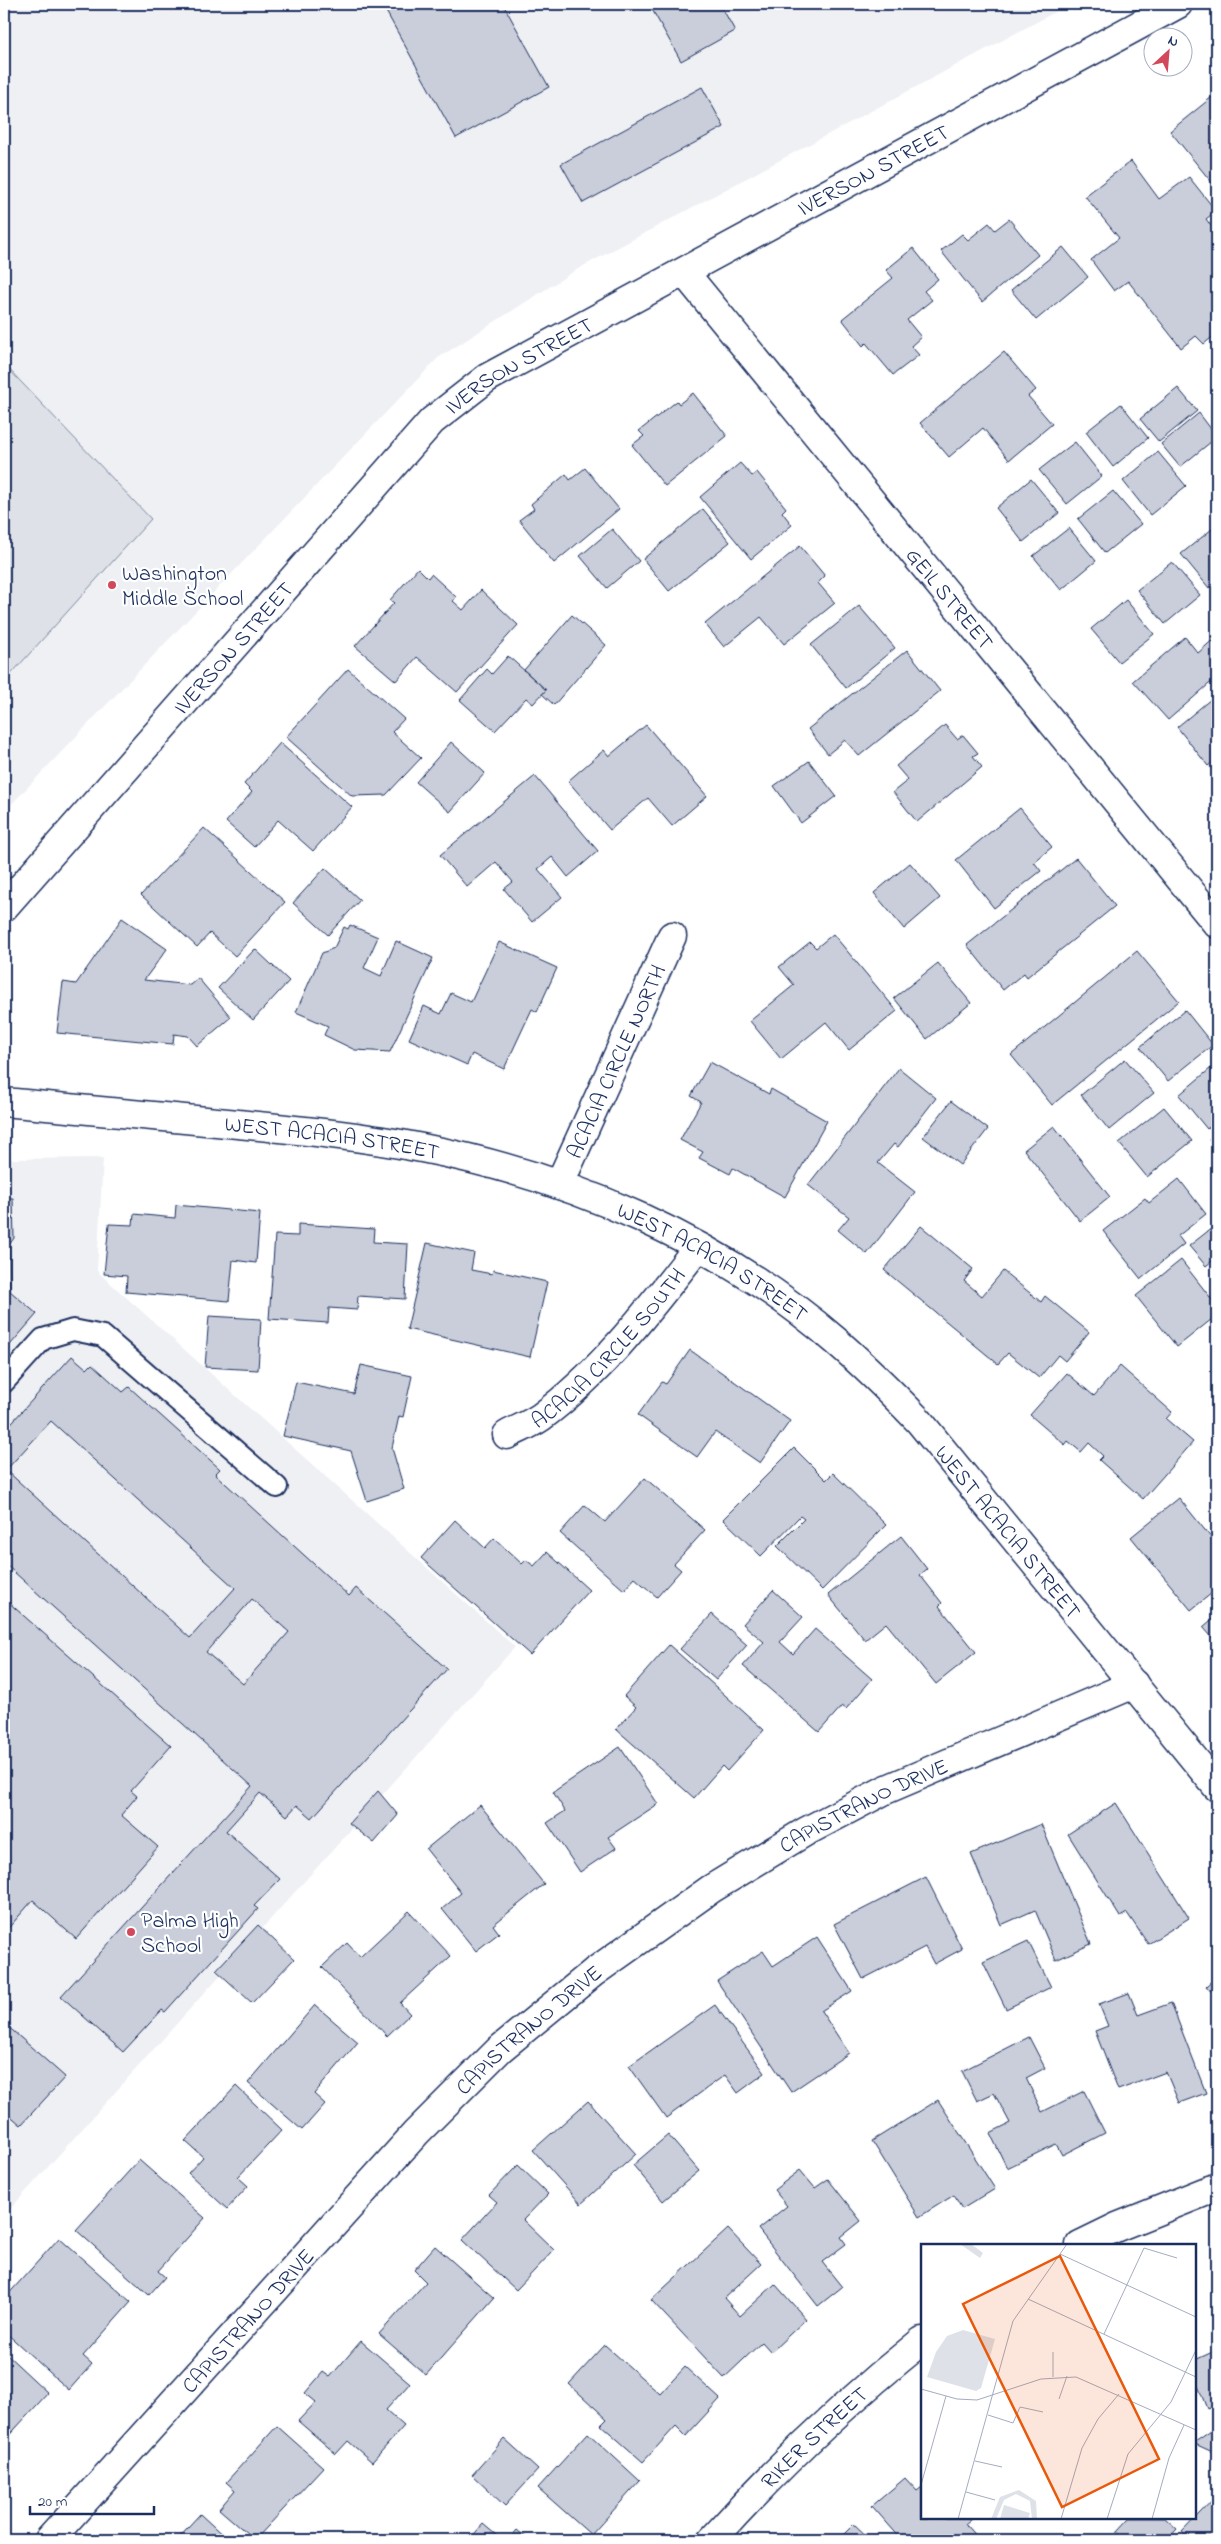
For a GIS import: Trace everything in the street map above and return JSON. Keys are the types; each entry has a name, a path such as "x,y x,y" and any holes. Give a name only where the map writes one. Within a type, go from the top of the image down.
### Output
{"street":[{"name":"IVERSON STREET","path":"4,907 432,421 488,378 1178,4"},
{"name":"GEIL STREET","path":"684,272 1217,924"},
{"name":"ACACIA CIRCLE NORTH","path":"559,1185 672,936"},
{"name":"WEST ACACIA STREET","path":"4,1102 335,1133 423,1148 487,1163 559,1185 654,1224 698,1247 789,1304 835,1340 877,1378 918,1421 969,1480 1217,1787"},
{"name":"ACACIA CIRCLE SOUTH","path":"507,1435 539,1418 573,1392 655,1302 698,1247"},
{"name":"CAPISTRANO DRIVE","path":"49,2540 416,2133 500,2049 594,1972 711,1889 805,1832 885,1790 1134,1684"},
{"path":"1082,2244 1125,2223 1217,2187"},
{"name":"RIKER STREET","path":"712,2540 753,2493 820,2427 921,2342"}],"lane":[{"path":"4,1382 43,1339 73,1330 103,1336 277,1487"}],"shaded area":[{"name":"Washington Middle School","path":"4,4 1070,4 576,270 438,358 4,812"},
{"path":"4,364 151,519 4,682"},
{"name":"Palma High School","path":"103,1158 97,1271 515,1647 4,2216 4,1159"}],"building":[{"path":"382,4 503,4 549,87 456,138"},
{"path":"649,4 720,4 735,31 681,61"},
{"path":"702,87 724,127 583,203 561,164"},
{"path":"1217,93 1217,189 1170,131"},
{"path":"1131,161 1159,199 1189,177 1216,211 1206,219 1217,234 1217,333 1204,344 1196,336 1181,348 1128,281 1114,291 1091,260 1119,238 1085,196"},
{"path":"1009,219 1038,255 982,302 941,251 962,234 968,240 989,223 995,230"},
{"path":"1063,247 1088,277 1036,320 1011,290"},
{"path":"913,248 938,279 924,291 932,300 907,320 921,337 911,346 919,355 893,375 866,343 863,346 842,319 893,278 886,270"},
{"path":"1004,352 1036,390 1028,396 1052,424 1009,460 983,428 949,457 920,423"},
{"path":"1178,388 1197,411 1159,442 1140,419"},
{"path":"693,393 727,436 665,486 632,445 644,436 639,431 677,401 679,404"},
{"path":"1121,404 1148,438 1113,467 1086,432"},
{"path":"1199,413 1217,437 1180,467 1161,444"},
{"path":"1075,442 1102,476 1067,504 1039,470"},
{"path":"1158,452 1186,486 1150,515 1123,481"},
{"path":"740,463 752,476 757,472 786,508 782,512 792,525 751,559 700,497"},
{"path":"585,468 619,509 554,563 519,520 534,509 531,504 566,474 570,480"},
{"path":"1031,479 1059,513 1023,542 996,508"},
{"path":"1113,491 1141,524 1105,553 1078,519"},
{"path":"703,509 730,542 669,591 643,559"},
{"path":"1217,525 1217,581 1209,588 1181,554"},
{"path":"1069,528 1096,561 1061,590 1033,556"},
{"path":"612,529 639,561 607,588 580,556"},
{"path":"800,546 825,576 818,583 835,603 784,644 761,617 724,647 705,624"},
{"path":"1172,562 1200,595 1165,624 1137,590"},
{"path":"418,568 428,578 431,574 456,597 453,601 463,610 481,590 518,625 457,692 417,657 396,681 355,646 394,603 390,600"},
{"path":"1126,600 1154,634 1119,662 1091,629"},
{"path":"859,606 895,648 846,688 811,645"},
{"path":"572,615 606,645 554,705 542,694 546,690 524,670"},
{"path":"1217,636 1217,677 1168,720 1133,681 1185,637 1198,653"},
{"path":"907,650 940,691 859,756 845,740 828,754 808,729"},
{"path":"508,656 546,690 533,704 526,698 495,731 460,700 487,669 492,674"},
{"path":"348,669 404,719 392,732 421,758 386,795 352,796 286,737"},
{"path":"1217,694 1217,759 1208,766 1177,727"},
{"path":"646,725 707,796 672,826 648,798 610,830 568,781 604,750 609,756"},
{"path":"945,725 957,739 963,735 978,753 973,756 982,767 917,822 893,792 908,780 896,766"},
{"path":"451,742 485,773 450,812 416,782"},
{"path":"280,743 352,807 313,851 278,820 254,847 226,822 252,792 244,784"},
{"path":"809,761 836,796 801,823 774,786"},
{"path":"535,776 598,851 568,877 552,857 538,869 562,897 532,922 504,889 513,882 496,862 467,887 440,855"},
{"path":"1020,808 1052,847 1034,862 1041,871 994,908 956,860"},
{"path":"204,828 285,902 235,956 210,933 197,947 141,895"},
{"path":"1076,858 1115,906 1027,977 1024,973 1003,990 967,945"},
{"path":"910,863 940,898 904,929 874,893"},
{"path":"325,868 360,900 328,935 293,903"},
{"path":"122,918 167,949 144,980 190,985 198,978 231,1017 197,1046 188,1036 174,1034 173,1044 57,1033 63,982 76,984"},
{"path":"350,925 378,937 364,968 381,976 396,941 433,958 390,1052 355,1050 324,1035 328,1026 296,1012 322,953 334,948 344,927 348,929"},
{"path":"833,934 897,1011 849,1050 826,1022 781,1059 750,1021 794,985 779,967 810,942 816,948"},
{"path":"499,942 557,968 537,1012 532,1009 504,1069 472,1054 467,1065 409,1039 424,1006 441,1014 451,993 471,1002"},
{"path":"255,949 289,981 253,1020 218,988"},
{"path":"1137,951 1179,1001 1052,1105 1011,1055"},
{"path":"938,963 971,1003 927,1039 894,998"},
{"path":"1185,1010 1213,1045 1168,1081 1140,1047"},
{"path":"1125,1059 1154,1093 1109,1130 1081,1095"},
{"path":"710,1062 769,1094 771,1089 827,1121 785,1197 733,1168 730,1174 699,1158 703,1152 680,1140 701,1102 691,1096"},
{"path":"1217,1063 1217,1121 1207,1129 1179,1095"},
{"path":"899,1068 936,1098 898,1147 894,1144 878,1163 915,1192 867,1254 838,1230 849,1217 808,1185"},
{"path":"951,1101 988,1129 960,1165 923,1137"},
{"path":"1164,1107 1192,1141 1147,1177 1119,1143"},
{"path":"1054,1126 1110,1197 1080,1221 1024,1150"},
{"path":"1217,1131 1217,1149 1209,1139"},
{"path":"1179,1179 1206,1214 1178,1236 1184,1244 1141,1279 1103,1231 1145,1198 1149,1203"},
{"path":"4,1198 13,1198 14,1238 9,1245 10,1291 37,1314 4,1352"},
{"path":"176,1205 260,1213 256,1263 233,1260 229,1301 126,1292 127,1276 104,1274 109,1224 133,1225 134,1214 175,1218"},
{"path":"298,1224 374,1229 373,1242 408,1244 405,1299 358,1296 357,1310 329,1308 328,1323 269,1319 275,1235 298,1236"},
{"path":"1217,1224 1217,1266 1212,1261 1206,1266 1189,1246"},
{"path":"921,1226 973,1269 964,1281 982,1296 1003,1271 1041,1302 1045,1296 1089,1332 1065,1361 1058,1355 1039,1378 1008,1353 998,1364 884,1270"},
{"path":"427,1243 474,1253 471,1270 492,1274 493,1270 547,1282 530,1357 407,1329"},
{"path":"1181,1260 1217,1306 1217,1315 1177,1347 1136,1296"},
{"path":"209,1316 261,1319 258,1370 205,1367"},
{"path":"690,1350 790,1421 760,1463 715,1432 697,1457 638,1415 662,1382 666,1384"},
{"path":"72,1356 87,1369 92,1364 123,1392 129,1387 220,1469 215,1474 349,1596 356,1588 447,1669 312,1818 297,1805 287,1816 260,1793 226,1831 280,1879 254,1906 258,1909 165,2012 162,2010 123,2052 61,1996 252,1786 4,1563 4,1431","holes":["51,1421 235,1588 190,1638 6,1470","252,1599 289,1632 243,1684 206,1652"]},
{"path":"361,1365 412,1376 403,1417 399,1416 392,1448 404,1489 367,1501 351,1451 283,1436 296,1382 354,1394"},
{"path":"1120,1366 1172,1412 1166,1419 1193,1442 1143,1499 1099,1460 1103,1456 1089,1443 1081,1452 1068,1441 1065,1445 1030,1415 1067,1373 1094,1396"},
{"path":"794,1448 826,1480 833,1473 886,1525 822,1590 777,1546 804,1519 800,1516 761,1556 723,1519"},
{"path":"645,1478 705,1530 674,1564 681,1570 657,1597 635,1578 624,1590 560,1533 585,1505 605,1522"},
{"path":"1179,1498 1217,1545 1217,1589 1191,1610 1131,1537"},
{"path":"455,1520 485,1548 494,1538 522,1564 526,1560 534,1566 547,1552 589,1590 530,1655 421,1558"},
{"path":"901,1536 927,1569 920,1575 942,1603 939,1606 976,1652 936,1684 886,1623 865,1640 828,1595"},
{"path":"773,1590 803,1617 780,1642 793,1654 815,1629 872,1679 846,1709 842,1706 819,1732 743,1666 764,1642 743,1624"},
{"path":"7,1601 171,1746 131,1791 137,1796 121,1815 158,1847 76,1939 33,1900 4,1933 4,1605"},
{"path":"712,1614 747,1645 716,1680 680,1649"},
{"path":"1217,1615 1217,1643 1203,1627"},
{"path":"669,1645 764,1730 727,1771 722,1766 694,1798 616,1729 636,1707 624,1696"},
{"path":"620,1747 658,1804 608,1837 616,1848 580,1872 547,1823 565,1811 553,1792"},
{"path":"378,1791 398,1815 374,1843 349,1823"},
{"path":"1116,1803 1189,1918 1148,1944 1127,1913 1120,1917 1068,1834"},
{"path":"480,1805 544,1884 493,1925 499,1933 476,1951 442,1909 461,1893 426,1849"},
{"path":"1041,1824 1091,1944 1056,1960 1035,1910 1001,1925 971,1854"},
{"path":"926,1877 962,1949 934,1964 925,1947 863,1979 834,1924"},
{"path":"409,1911 451,1956 400,2003 410,2014 387,2036 322,1967 347,1943 360,1957"},
{"path":"258,1925 294,1959 252,2003 216,1970"},
{"path":"817,1937 852,1991 821,2011 849,2053 791,2092 717,1981 763,1951 773,1966"},
{"path":"1028,1941 1051,1987 1006,2009 983,1962"},
{"path":"1217,1976 1217,1998 1206,1986"},
{"path":"1129,1993 1138,2015 1171,2003 1206,2093 1179,2103 1166,2072 1118,2090 1095,2031 1108,2026 1099,2004"},
{"path":"315,2005 358,2042 314,2094 325,2104 302,2130 248,2083"},
{"path":"715,2005 765,2073 738,2093 725,2075 666,2118 629,2066"},
{"path":"4,2023 65,2077 21,2125 6,2112 4,2114"},
{"path":"1029,2037 1045,2068 1026,2078 1042,2112 1084,2091 1105,2133 1062,2155 1056,2144 1007,2168 990,2133 1010,2123 994,2093 977,2101 962,2071"},
{"path":"236,2086 282,2130 238,2177 248,2186 227,2209 188,2173 203,2157 185,2141"},
{"path":"938,2100 995,2189 962,2209 954,2195 919,2217 872,2141"},
{"path":"588,2101 636,2154 581,2204 533,2150"},
{"path":"668,2135 699,2171 663,2201 633,2165"},
{"path":"139,2160 205,2218 158,2271 165,2277 149,2295 76,2230"},
{"path":"518,2165 548,2194 523,2220 554,2250 516,2290 462,2240 497,2202 489,2195"},
{"path":"800,2170 815,2188 828,2179 861,2221 841,2237 846,2244 822,2262 842,2287 818,2306 758,2229 787,2206 774,2190"},
{"path":"728,2229 761,2264 724,2298 740,2316 775,2284 806,2319 771,2352 762,2342 724,2378 651,2300"},
{"path":"59,2238 131,2302 83,2356 92,2364 69,2390 4,2331 4,2299"},
{"path":"435,2246 494,2298 426,2375 379,2334 426,2282 414,2270"},
{"path":"361,2341 410,2383 386,2410 404,2426 372,2462 348,2441 336,2454 298,2421 316,2402 305,2393 323,2372 330,2377"},
{"path":"605,2345 660,2394 685,2367 720,2399 686,2436 676,2426 643,2462 601,2425 607,2419 569,2384"},
{"path":"1217,2350 1217,2405 1207,2409 1196,2381 1196,2360"},
{"path":"4,2352 48,2393 4,2441"},
{"path":"277,2426 323,2467 255,2540 219,2509 235,2490 226,2482"},
{"path":"1217,2427 1217,2454 1196,2444 1196,2441"},
{"path":"588,2433 640,2481 591,2535 538,2488"},
{"path":"504,2439 538,2470 505,2506 472,2475"},
{"path":"905,2478 917,2491 921,2488 921,2519 971,2519 965,2524 979,2540 902,2540 872,2506"},
{"path":"1217,2495 1217,2540 1191,2540 1182,2532"},
{"path":"200,2514 228,2540 176,2540"},
{"path":"1129,2519 1166,2519 1177,2529 1167,2540 1126,2540 1117,2532"},
{"path":"483,2524 502,2540 469,2540"},
{"path":"854,2524 871,2540 838,2540"},
{"path":"517,2530 529,2540 508,2540"}],"place":[{"name":"Washington Middle School","path":"112,585"},
{"name":"Palma High School","path":"131,1932"}]}
